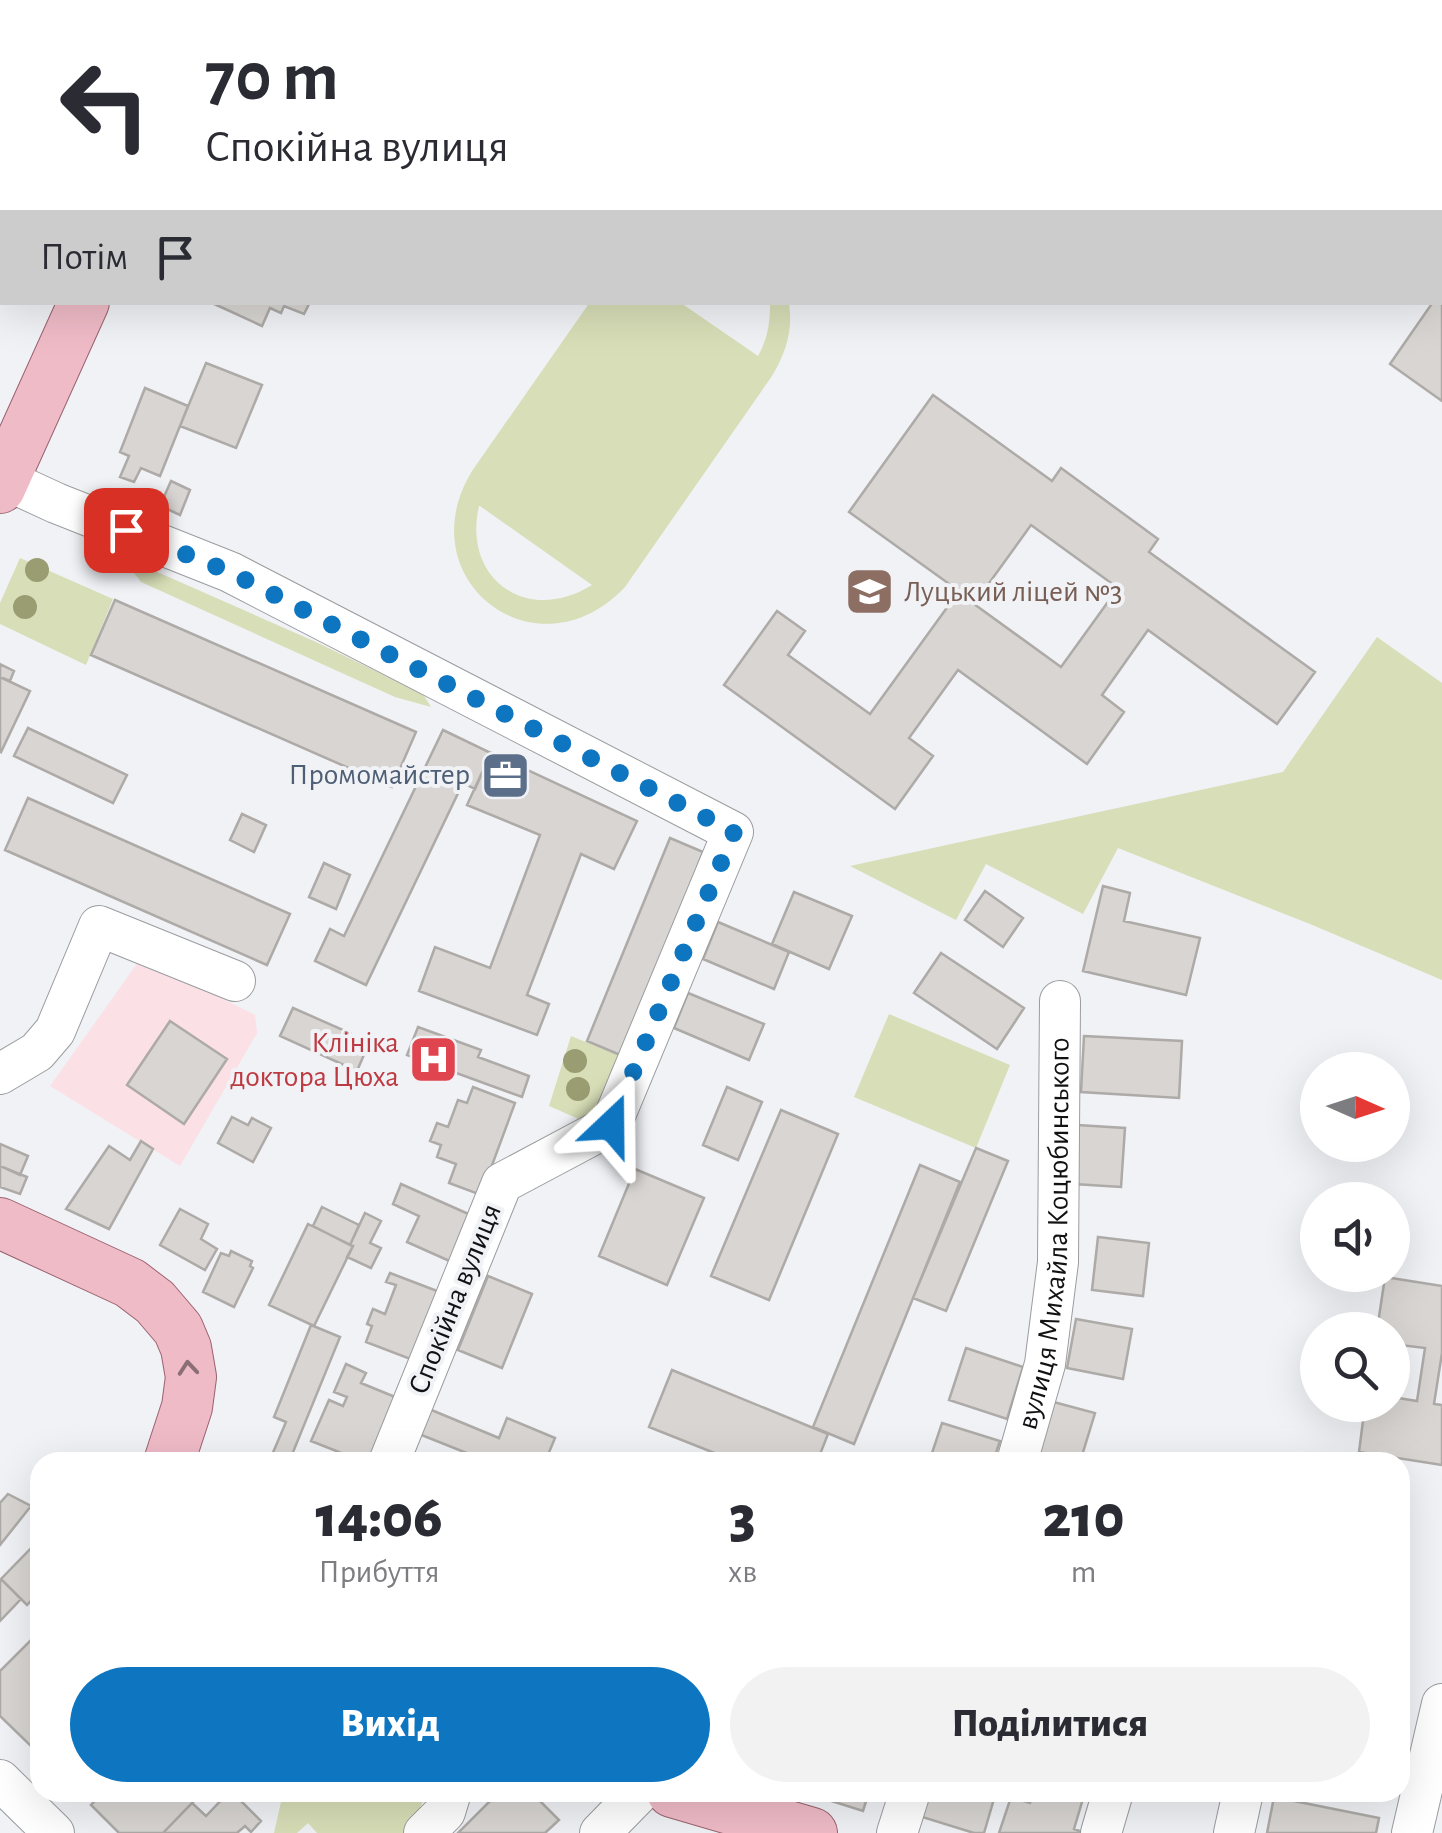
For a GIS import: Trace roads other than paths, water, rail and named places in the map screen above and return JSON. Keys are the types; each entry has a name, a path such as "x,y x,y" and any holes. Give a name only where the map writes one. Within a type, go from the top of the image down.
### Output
{"main road":[{"path":"2,483 83,305"},
{"path":"0,1223 130,1283 155,1302 178,1330 191,1377 187,1407 172,1452"},
{"path":"691,1802 730,1822 812,1833"}],"street":[{"name":"Спокійна вулиця","path":"2,483 230,572 734,832 611,1125 502,1183 393,1452"},
{"path":"0,1074 38,1052 55,1031 100,926 234,981"},
{"name":"вулиця Михайла Коцюбинського","path":"1020,1452 1044,1364 1058,1262 1060,1001"},
{"path":"1412,1833 1442,1704"},
{"path":"0,1780 54,1833"},
{"path":"424,1833 444,1812 448,1802"},
{"path":"600,1833 630,1802"},
{"path":"897,1833 907,1802"},
{"path":"1101,1833 1109,1802"}],"place":[{"name":"Луцький ліцей №3","path":"869,592"},
{"name":"Промомайстер","path":"505,775"},
{"name":"Клініка доктора Цюха","path":"434,1060"}]}
